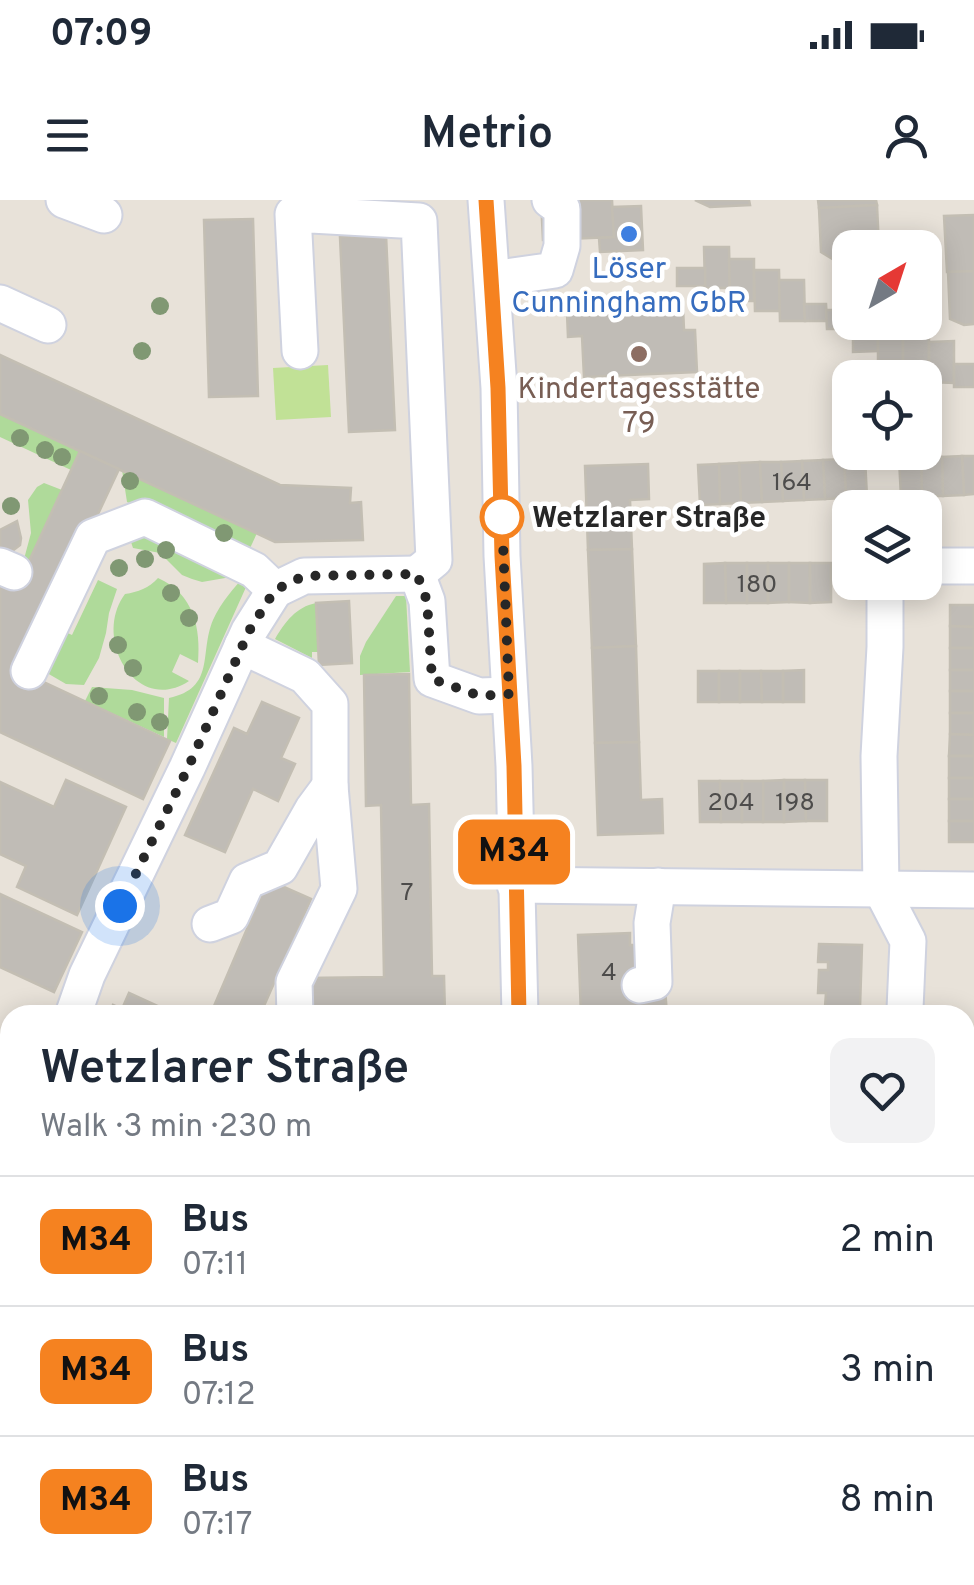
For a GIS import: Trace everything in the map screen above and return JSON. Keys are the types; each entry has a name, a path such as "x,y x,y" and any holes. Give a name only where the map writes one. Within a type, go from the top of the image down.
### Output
{"street":[{"path":"64,200 104,214"},
{"path":"452,200 486,201 514,766 520,1005"},
{"path":"492,278 555,270 562,246 562,209 550,200"},
{"path":"76,1005 87,975 188,768 249,631 275,590 304,576 417,574 434,560 419,221 293,214 300,351"},
{"path":"0,302 48,325"},
{"path":"29,671 93,537 145,516 254,570 275,590"},
{"path":"942,566 974,566"},
{"path":"417,574 427,601 432,679 480,696 509,694"},
{"path":"885,600 880,756 882,889 908,940 906,1005"},
{"path":"242,646 304,676 330,704 330,786 339,889 294,982 295,1005"},
{"path":"210,924 231,916 248,881 280,866 330,786"},
{"path":"515,885 974,890"},
{"path":"640,985 654,982 652,923 658,886"}],"green space":[{"path":"328,365 331,417 276,420 273,368"},
{"path":"0,414 80,451 71,470 0,437"},
{"path":"122,470 257,533 245,559 127,502"},
{"path":"44,483 62,490 20,574 31,533 28,500"},
{"path":"134,529 231,577 202,582 182,575 160,553 133,548 129,536"},
{"path":"247,573 251,576 176,743 167,739 169,698 184,693 200,678 213,620"},
{"path":"158,578 180,593 187,603 198,637 198,663 180,654 172,672 189,681 170,689 152,688 137,680 117,650 114,631 116,612 125,594 143,589"},
{"path":"98,580 117,589 99,658 84,685 66,684 35,666 54,627 72,635"},
{"path":"396,596 406,596 410,672 360,675 360,656 366,642"},
{"path":"316,603 319,652 312,652 312,658 275,639 292,616"},
{"path":"92,687 132,690 164,698 164,737 85,701"}],"building":[{"path":"541,200 612,200 614,237 543,240"},
{"path":"695,200 749,200 750,205 710,207"},
{"path":"818,200 876,200 877,205 819,208"},
{"path":"877,205 878,230 832,230 832,259 821,252 819,208"},
{"path":"641,206 643,250 600,252 599,238 614,237 612,207"},
{"path":"974,215 974,271 947,272 944,216"},
{"path":"253,219 258,396 209,397 204,220"},
{"path":"386,235 395,430 349,432 340,237"},
{"path":"704,247 729,247 730,288 705,288"},
{"path":"729,259 754,259 754,301 730,301"},
{"path":"677,268 705,268 705,286 677,286"},
{"path":"754,270 779,270 780,311 755,311"},
{"path":"974,271 974,324 964,325 950,319 948,272"},
{"path":"779,280 804,280 805,321 780,321"},
{"path":"804,304 826,304 827,321 805,321"},
{"name":"Kindertagesstätte 79","path":"683,307 684,330 695,330 697,372 584,377 582,336 568,337 567,313"},
{"path":"826,310 832,310 832,329 827,329"},
{"path":"853,340 878,340 878,351 853,352"},
{"path":"878,340 903,340 903,360 878,360"},
{"path":"903,340 929,340 929,360 903,360"},
{"path":"954,341 954,383 942,383 942,360 929,360 929,342"},
{"path":"0,355 280,485 351,488 350,503 361,502 363,540 275,542 0,414"},
{"path":"954,364 974,364 974,387 954,387"},
{"path":"80,451 119,469 24,673 170,741 143,799 0,732 0,576 18,585"},
{"path":"962,456 974,456 974,494 964,495"},
{"path":"962,456 964,495 943,496 942,457"},
{"path":"942,457 943,496 942,490 922,490 921,470 942,470"},
{"path":"823,460 832,460 832,470 845,470 846,490 832,490 832,499 825,499"},
{"path":"823,460 825,499 804,500 802,461"},
{"path":"802,461 804,500 783,501 781,462"},
{"path":"760,462 762,502 741,503 739,463"},
{"path":"760,462 781,462 783,501 762,502"},
{"path":"739,463 741,503 720,504 719,464"},
{"path":"648,464 649,499 630,500 632,549 588,550 585,466"},
{"path":"719,464 720,504 700,505 698,465"},
{"path":"845,470 866,470 867,490 846,490"},
{"path":"900,470 921,470 922,490 901,490"},
{"path":"17,521 20,545 11,552 0,549 0,530"},
{"path":"632,549 636,646 592,648 588,550"},
{"path":"725,563 747,563 747,603 726,603"},
{"path":"725,563 726,603 704,603 704,564"},
{"path":"747,563 768,563 768,603 747,603"},
{"path":"768,563 789,563 789,602 768,603"},
{"path":"789,563 810,563 810,603 789,602"},
{"path":"810,563 831,563 831,602 810,603"},
{"path":"349,601 352,663 319,665 316,603"},
{"path":"950,605 974,605 974,627 950,626"},
{"path":"950,626 974,627 974,648 950,648"},
{"path":"636,646 639,742 595,743 592,648"},
{"path":"950,648 974,648 974,670 950,670"},
{"path":"804,670 804,702 783,702 783,671"},
{"path":"950,670 974,670 974,691 950,691"},
{"path":"698,671 719,671 719,702 698,702"},
{"path":"719,671 740,671 740,702 719,702"},
{"path":"740,671 761,671 762,702 740,702"},
{"path":"761,671 783,671 783,702 762,702"},
{"path":"409,674 411,805 429,804 432,976 444,976 445,1005 306,1005 306,978 384,977 381,805 366,806 364,675"},
{"path":"950,691 974,691 974,713 950,713"},
{"path":"262,702 299,718 281,758 295,764 278,801 253,789 225,852 185,835 234,728 247,734"},
{"path":"950,713 974,713 974,735 950,734"},
{"path":"950,734 974,735 974,756 949,756"},
{"path":"639,742 641,800 662,799 663,833 598,835 595,743"},
{"path":"949,756 974,756 974,778 949,778"},
{"path":"949,778 974,778 974,799 949,799"},
{"path":"66,780 126,807 77,915 17,887 26,866 0,854 0,782 54,807"},
{"path":"784,780 784,822 763,822 763,781"},
{"path":"784,780 805,780 806,821 784,822"},
{"path":"805,780 827,780 827,821 806,821"},
{"path":"699,781 720,781 721,822 700,822"},
{"path":"720,781 742,781 742,822 721,822"},
{"path":"742,781 763,781 763,822 742,822"},
{"path":"949,799 974,799 974,821 949,821"},
{"path":"949,821 974,821 974,842 949,842"},
{"path":"268,880 311,899 264,1005 214,1005"},
{"path":"0,894 82,932 54,992 0,967"},
{"path":"630,933 630,945 638,945 665,988 666,1005 581,1005 578,935"},
{"path":"819,944 862,945 860,1005 825,1005 826,993 818,993 819,970 828,970 828,962 818,962"},
{"path":"129,993 155,1005 124,1005"}],"bus line":[{"name":"M34","path":"486,200 514,766 519,1005"}],"place":[{"name":"Löser Cunningham GbR","path":"629,234"},
{"name":"Kindertagesstätte 79","path":"639,354"},
{"name":"Wetzlarer Straße","path":"502,517"}],"route":[{"path":"120,906 249,631 275,590 304,576 417,574 427,601 432,679 480,696 509,694 502,517"}]}
